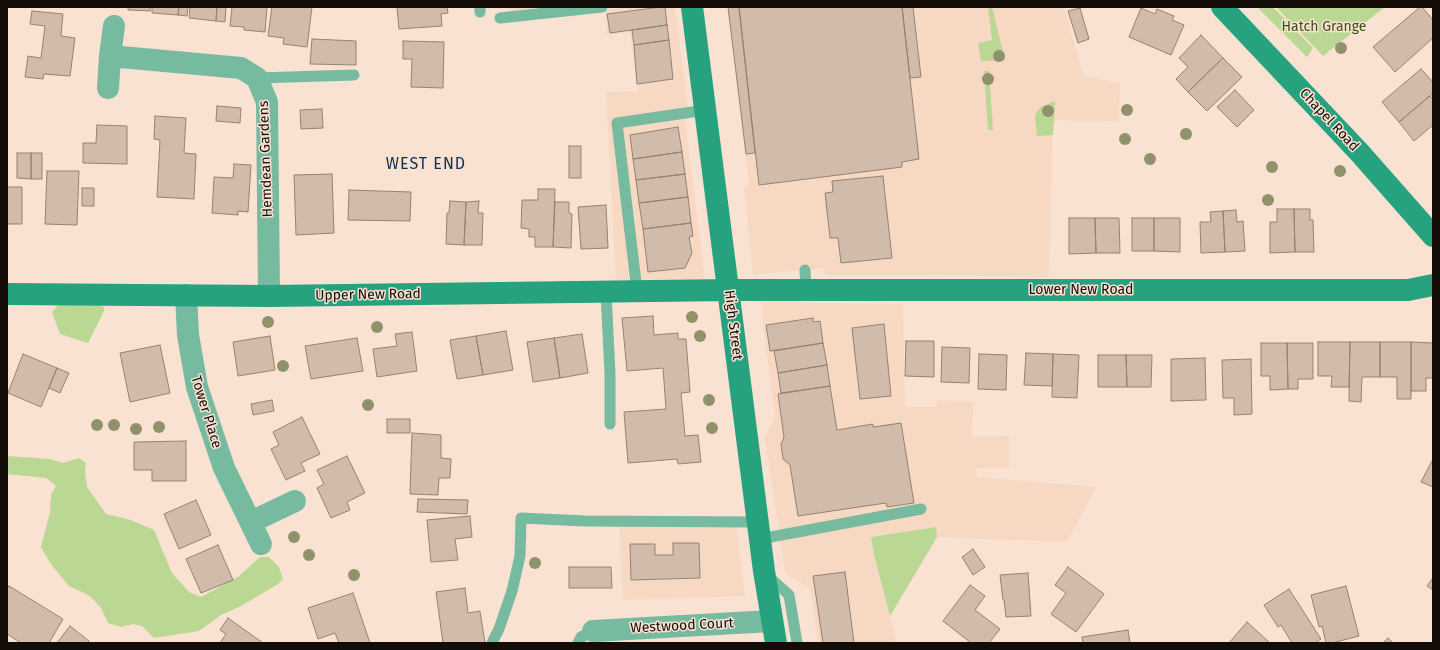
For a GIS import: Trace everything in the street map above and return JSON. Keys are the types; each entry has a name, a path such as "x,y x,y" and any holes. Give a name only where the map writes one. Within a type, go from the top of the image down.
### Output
{"street":[{"name":"High Street","path":"692,7 764,571 776,643"},
{"name":"Chapel Road","path":"1222,7 1359,152 1433,236"},
{"path":"108,88 114,26"},
{"path":"110,56 240,68 257,78"},
{"name":"Hemdean Gardens","path":"257,78 267,102 268,296"},
{"name":"Lower New Road","path":"729,290 805,280 1408,290 1433,285"},
{"name":"Upper New Road","path":"7,294 268,296 729,290"},
{"name":"Tower Place","path":"186,295 188,335 197,387 224,468 261,544"},
{"path":"251,522 295,501"},
{"name":"Westwood Court","path":"586,637 772,621"}],"lane":[{"path":"500,18 602,7"},
{"path":"257,78 354,75"},
{"path":"637,291 617,124 706,110"},
{"path":"606,292 610,374 610,424"},
{"path":"492,643 499,629 512,591 520,556 521,518 759,530 921,509"},
{"path":"764,571 789,595 796,643"}],"shaded area":[{"path":"510,7 586,7 511,16"},
{"path":"628,7 675,7 688,109 685,121 705,279 616,280 606,92 637,91 630,32 607,35 605,10"},
{"path":"728,7 1064,7 1083,76 1120,83 1119,121 1053,120 1049,277 825,275 823,268 753,275 744,186 749,185"},
{"path":"763,302 903,304 905,407 936,407 937,400 973,402 972,437 1009,436 1009,467 976,468 977,477 1096,487 1067,542 937,537 936,527 871,537 874,555 896,643 818,643 810,588 785,573 765,437 775,416 763,327"},
{"path":"619,524 736,524 745,596 623,600"}],"green space":[{"path":"988,7 992,7 1005,60 981,61 978,43 992,40"},
{"path":"1257,7 1273,7 1313,48 1307,57"},
{"name":"Hatch Grange","path":"1276,7 1385,7 1323,56"},
{"path":"984,71 989,71 993,130 988,130"},
{"path":"1055,101 1053,135 1037,136 1035,117 1037,111 1041,107"},
{"path":"92,297 105,309 88,343 60,334 52,312 64,298"},
{"path":"7,456 50,459 63,463 79,458 86,463 85,472 87,487 106,514 131,520 154,530 172,573 189,592 201,597 238,577 260,557 269,557 279,567 283,579 278,584 241,606 221,615 199,631 154,638 142,626 133,624 121,627 108,623 101,608 90,596 69,586 50,563 41,547 50,512 51,495 56,486 46,478 7,474"},
{"path":"936,527 937,537 890,616 874,555 871,537"}],"building":[{"path":"128,7 150,7 150,11 128,10"},
{"path":"152,7 179,7 178,15 152,13"},
{"path":"179,7 188,7 187,16 178,15"},
{"path":"190,7 217,7 216,21 189,18"},
{"path":"217,7 226,7 225,22 216,21"},
{"path":"232,7 267,7 265,32 244,30 244,27 230,26"},
{"path":"272,7 312,7 307,47 283,44 284,38 268,36"},
{"path":"397,7 447,7 448,13 441,14 442,26 399,29"},
{"path":"665,7 667,25 610,33 607,14"},
{"path":"728,7 739,7 755,153 746,154"},
{"path":"739,7 902,7 919,159 902,162 902,167 759,185"},
{"path":"902,7 913,7 921,77 910,78"},
{"path":"1420,7 1422,7 1433,20 1433,38 1395,72 1373,47"},
{"path":"1080,8 1089,39 1078,43 1068,11"},
{"path":"1141,8 1155,14 1157,9 1174,16 1172,20 1184,25 1171,55 1129,37"},
{"path":"32,11 63,14 61,36 75,38 70,76 44,74 43,79 25,77 28,56 41,58 45,26 30,24"},
{"path":"667,25 669,40 634,45 632,30"},
{"path":"1201,35 1223,58 1188,92 1176,79 1188,67 1179,58"},
{"path":"312,39 356,41 356,65 310,64"},
{"path":"669,40 673,79 637,84 634,45"},
{"path":"403,41 444,42 443,88 411,87 412,59 403,59"},
{"path":"1223,58 1242,77 1207,111 1188,92"},
{"path":"1421,69 1433,82 1433,93 1399,122 1382,102"},
{"path":"1235,90 1254,110 1237,127 1217,107"},
{"path":"1430,96 1433,99 1433,125 1414,141 1399,122"},
{"path":"217,106 241,108 240,123 216,121"},
{"path":"322,109 323,128 301,129 300,110"},
{"path":"155,116 186,118 184,153 196,154 194,199 157,197 160,140 154,139"},
{"path":"97,125 127,126 127,164 83,163 83,143 96,143"},
{"path":"678,127 682,152 633,159 630,135"},
{"path":"569,146 581,146 581,178 569,178"},
{"path":"682,152 685,174 636,180 633,159"},
{"path":"17,153 31,153 31,179 17,178"},
{"path":"31,153 42,153 42,179 31,179"},
{"path":"234,164 251,165 248,212 238,211 238,215 212,213 214,177 233,178"},
{"path":"47,171 79,171 77,225 45,224"},
{"path":"332,174 334,233 296,235 294,175"},
{"path":"685,174 688,197 639,203 636,180"},
{"path":"883,176 892,258 841,263 838,238 830,238 825,193 833,192 832,181"},
{"path":"7,187 22,187 22,224 7,224"},
{"path":"82,188 94,188 94,206 82,206"},
{"path":"538,189 555,189 553,247 535,247 535,237 529,237 529,229 521,228 522,200 538,200"},
{"path":"349,190 411,192 410,221 348,220"},
{"path":"688,197 691,223 643,229 639,203"},
{"path":"450,201 466,202 464,245 446,244 447,213 449,213"},
{"path":"479,201 478,213 483,213 482,245 464,245 466,202"},
{"path":"555,202 569,202 569,213 572,214 571,248 553,247"},
{"path":"606,205 608,248 581,249 578,207"},
{"path":"1277,209 1294,209 1295,252 1270,253 1270,222 1277,222"},
{"path":"1294,209 1310,209 1310,220 1313,220 1314,252 1295,252"},
{"path":"1236,210 1237,222 1243,221 1245,251 1225,252 1223,211"},
{"path":"1223,211 1225,252 1201,253 1200,222 1211,222 1210,212"},
{"path":"1069,218 1095,218 1096,253 1069,254"},
{"path":"1095,218 1119,218 1120,253 1096,253"},
{"path":"1132,218 1154,218 1154,251 1132,251"},
{"path":"1154,218 1180,218 1180,252 1154,251"},
{"path":"691,223 693,236 689,237 692,253 685,268 648,272 643,229"},
{"path":"653,316 654,335 678,333 678,339 686,339 690,392 681,393 685,436 698,435 701,462 678,464 677,459 628,463 624,412 666,409 663,368 627,371 622,318"},
{"path":"813,318 813,322 820,321 823,343 770,351 766,325"},
{"path":"884,324 891,396 860,399 852,328"},
{"path":"506,331 513,370 483,375 476,336"},
{"path":"412,332 417,371 377,377 373,349 397,346 395,334"},
{"path":"582,334 588,373 560,378 554,338"},
{"path":"270,336 275,370 238,376 233,342"},
{"path":"476,336 483,375 457,379 450,340"},
{"path":"357,338 363,371 311,379 305,346"},
{"path":"554,338 560,378 533,382 527,342"},
{"path":"906,341 934,341 934,377 905,376"},
{"path":"1318,342 1350,342 1349,387 1331,387 1332,376 1318,376"},
{"path":"1350,342 1380,342 1380,377 1362,377 1361,402 1349,401"},
{"path":"1380,342 1411,342 1411,399 1397,399 1397,377 1380,377"},
{"path":"1411,342 1433,343 1433,378 1426,378 1426,391 1411,391"},
{"path":"823,343 827,365 778,373 774,351"},
{"path":"1261,343 1287,343 1288,389 1270,390 1270,376 1261,376"},
{"path":"1287,343 1313,343 1313,379 1298,379 1298,389 1288,389"},
{"path":"160,345 170,393 130,402 120,353"},
{"path":"942,347 970,348 969,383 941,382"},
{"path":"1026,353 1053,354 1052,386 1024,385"},
{"path":"23,354 57,368 41,407 8,393"},
{"path":"979,354 1007,355 1006,390 978,389"},
{"path":"1053,354 1079,355 1077,398 1052,397"},
{"path":"1098,355 1126,355 1127,387 1098,387"},
{"path":"1126,355 1152,355 1151,387 1127,387"},
{"path":"1205,358 1206,400 1171,401 1171,359"},
{"path":"1251,359 1252,414 1234,415 1234,398 1223,398 1222,360"},
{"path":"827,365 830,386 781,393 778,373"},
{"path":"57,368 69,373 60,393 49,388"},
{"path":"830,386 837,430 873,424 873,427 901,423 914,503 887,507 886,503 798,516 790,465 783,459 781,444 784,437 778,394"},
{"path":"272,400 274,411 253,415 251,404"},
{"path":"302,417 320,454 301,463 305,471 286,480 271,449 279,445 273,432"},
{"path":"387,419 410,419 410,433 387,433"},
{"path":"412,433 441,435 441,458 451,459 450,478 439,478 438,495 410,494"},
{"path":"186,441 186,481 152,481 152,470 134,470 134,442"},
{"path":"347,456 365,493 347,502 350,510 331,518 317,488 324,484 317,470"},
{"path":"1433,459 1433,487 1421,482"},
{"path":"418,499 468,500 467,514 417,512"},
{"path":"196,500 211,535 179,549 164,514"},
{"path":"470,516 472,537 455,539 458,560 431,562 427,520"},
{"path":"673,543 699,543 700,578 631,580 630,544 655,544 655,555 673,555"},
{"path":"218,545 233,580 201,593 186,559"},
{"path":"973,549 985,567 973,575 962,557"},
{"path":"569,567 611,567 612,588 569,588"},
{"path":"1068,567 1104,594 1076,632 1051,614 1066,593 1055,585"},
{"path":"845,572 854,643 823,643 813,576"},
{"path":"1028,573 1031,616 1006,617 1000,575"},
{"path":"1433,578 1433,590 1427,586"},
{"path":"970,585 985,596 975,610 1000,629 989,643 971,643 943,621"},
{"path":"9,586 63,619 49,643 21,643 7,634 7,589"},
{"path":"1346,586 1359,636 1332,643 1326,643 1322,626 1319,627 1311,595"},
{"path":"465,588 468,613 480,611 485,643 443,643 436,592"},
{"path":"1289,589 1321,639 1315,643 1292,643 1281,625 1278,627 1264,605"},
{"path":"353,593 370,643 339,643 335,633 318,639 308,608"},
{"path":"228,618 263,643 220,643 226,634 220,630"},
{"path":"1247,622 1270,643 1229,643"},
{"path":"70,626 89,641 88,643 57,643"},
{"path":"1128,630 1130,643 1083,643 1082,637"},
{"path":"1388,638 1393,643 1383,643"}],"district":[{"name":"WEST END","path":"426,165"}]}
